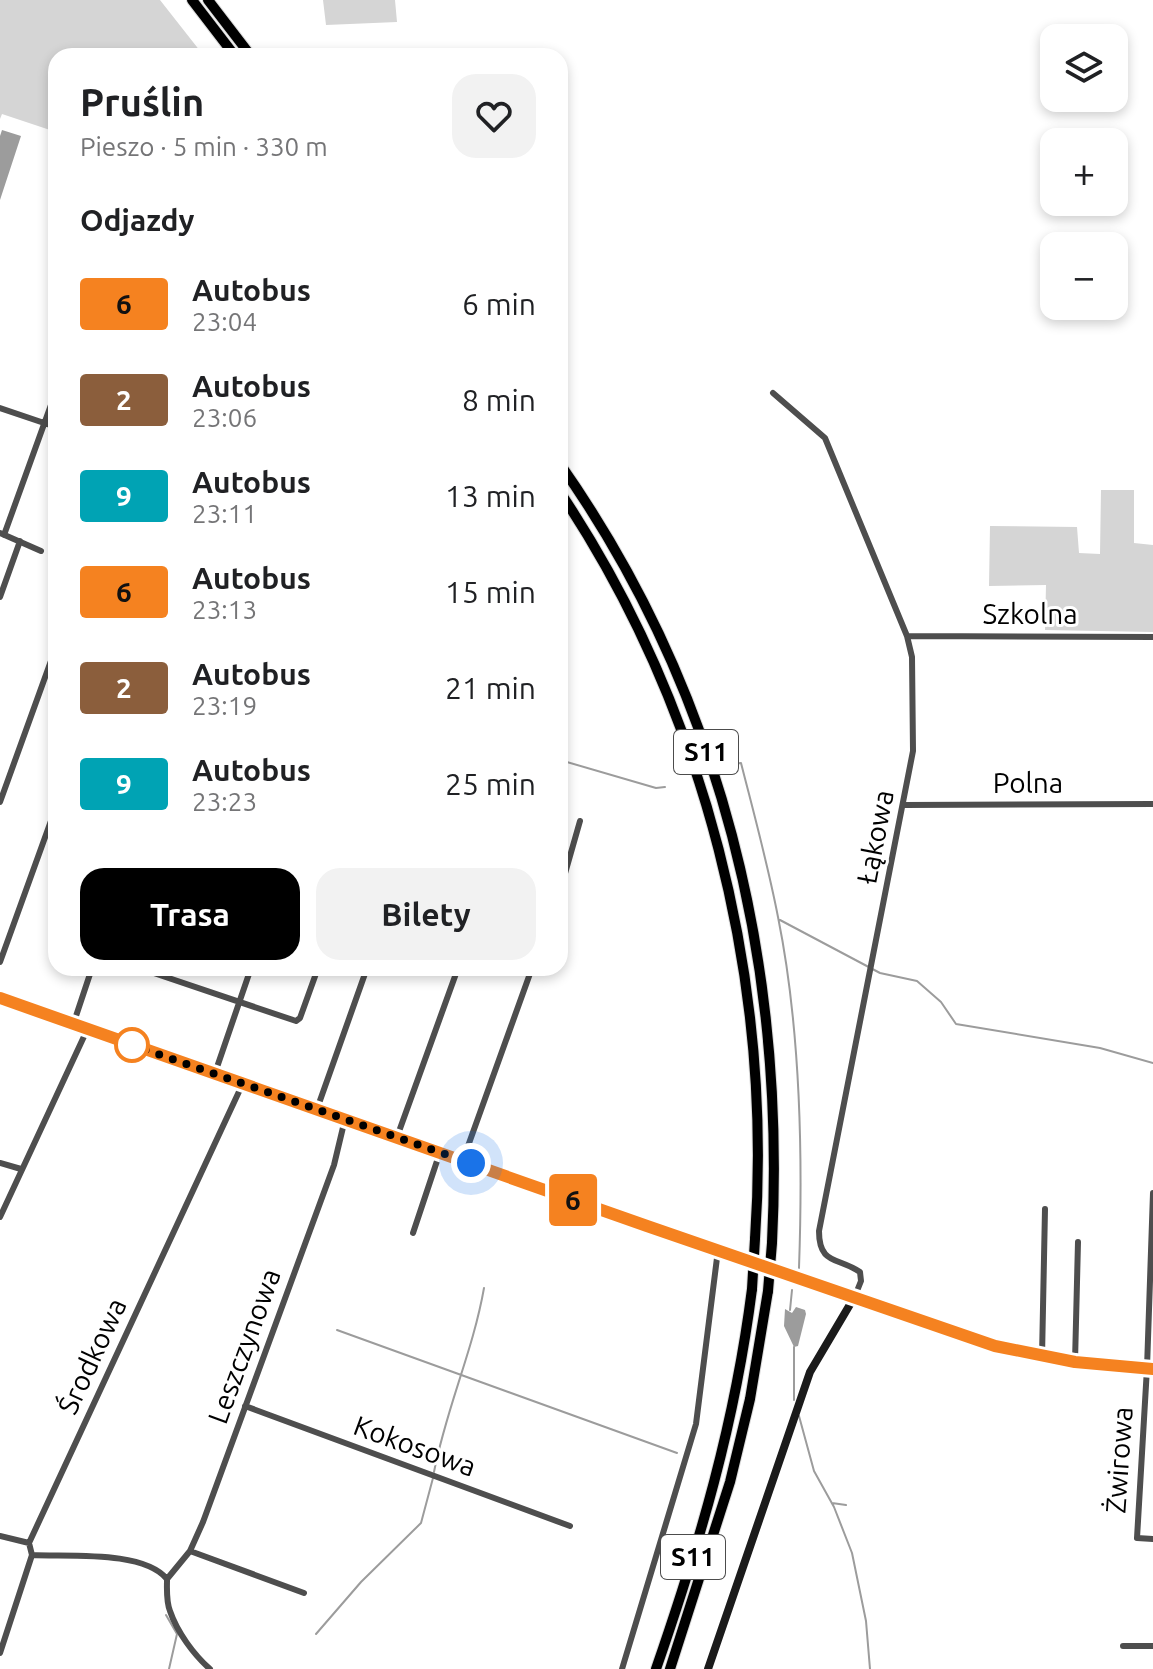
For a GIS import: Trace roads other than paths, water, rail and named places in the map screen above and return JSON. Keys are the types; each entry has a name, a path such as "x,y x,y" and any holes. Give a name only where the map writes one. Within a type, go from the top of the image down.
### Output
{"highway":[{"path":"192,0 229,48"},
{"path":"208,0 245,48"},
{"name":"S11","path":"568,477 604,533 655,627 685,694 720,792 759,955 772,1069 776,1173 772,1243 768,1291 750,1399 730,1482 670,1669"},
{"name":"S11","path":"568,505 648,651 685,745 723,867 742,963 755,1071 758,1135 755,1239 752,1289 738,1386 722,1456 688,1574 656,1669"}],"street":[{"name":"Łąkowa","path":"773,393 825,438 907,636 912,657 913,751 819,1231 819,1243 826,1257 860,1272 861,1281 855,1296"},
{"path":"0,408 48,424"},
{"path":"41,551 2,534 48,412"},
{"path":"0,597 20,541"},
{"name":"Szkolna","path":"907,636 1153,637"},
{"path":"0,802 48,669"},
{"name":"Polna","path":"904,805 1153,804"},
{"path":"568,863 580,821"},
{"path":"0,962 48,829"},
{"path":"73,1025 89,976"},
{"path":"162,976 296,1021 300,1018 315,976"},
{"path":"215,1073 248,976"},
{"path":"317,1109 364,976"},
{"path":"397,1137 455,976"},
{"path":"463,1160 529,976"},
{"path":"0,998 995,1346 1042,1357 1150,1368 1153,1193"},
{"path":"0,1217 3,1202 87,1030"},
{"name":"Środkowa","path":"29,1543 243,1083"},
{"name":"Leszczynowa","path":"167,1579 190,1551 334,1165 345,1119"},
{"path":"413,1233 440,1152"},
{"path":"0,1163 21,1169"},
{"path":"1042,1357 1045,1209"},
{"path":"1075,1362 1078,1242"},
{"path":"622,1669 696,1424 718,1250"},
{"path":"708,1669 810,1372 855,1296"},
{"name":"Żwirowa","path":"1150,1368 1137,1538 1153,1539"},
{"name":"Kokosowa","path":"245,1406 570,1526"},
{"path":"0,1536 29,1543 32,1555 4,1627 0,1653"},
{"path":"190,1551 304,1593"},
{"path":"32,1555 130,1559 150,1566 167,1579 170,1613 190,1646 210,1669"},
{"path":"1123,1646 1153,1646"}],"waterway":[{"path":"568,762 656,788 665,787"},
{"path":"722,769 741,763 770,878 785,959 798,1091 799,1268"},
{"path":"780,920 880,973 917,981 941,1002 956,1024 1100,1048 1153,1063"},
{"path":"434,1472 484,1288"},
{"path":"790,1310 792,1290"},
{"path":"337,1330 677,1453"},
{"path":"794,1347 794,1400"},
{"path":"799,1416 814,1471 834,1507 852,1553 866,1621 870,1669"},
{"path":"316,1634 361,1582 421,1523 433,1478"},
{"path":"832,1503 846,1505"},
{"path":"166,1615 177,1634 169,1669"}]}
